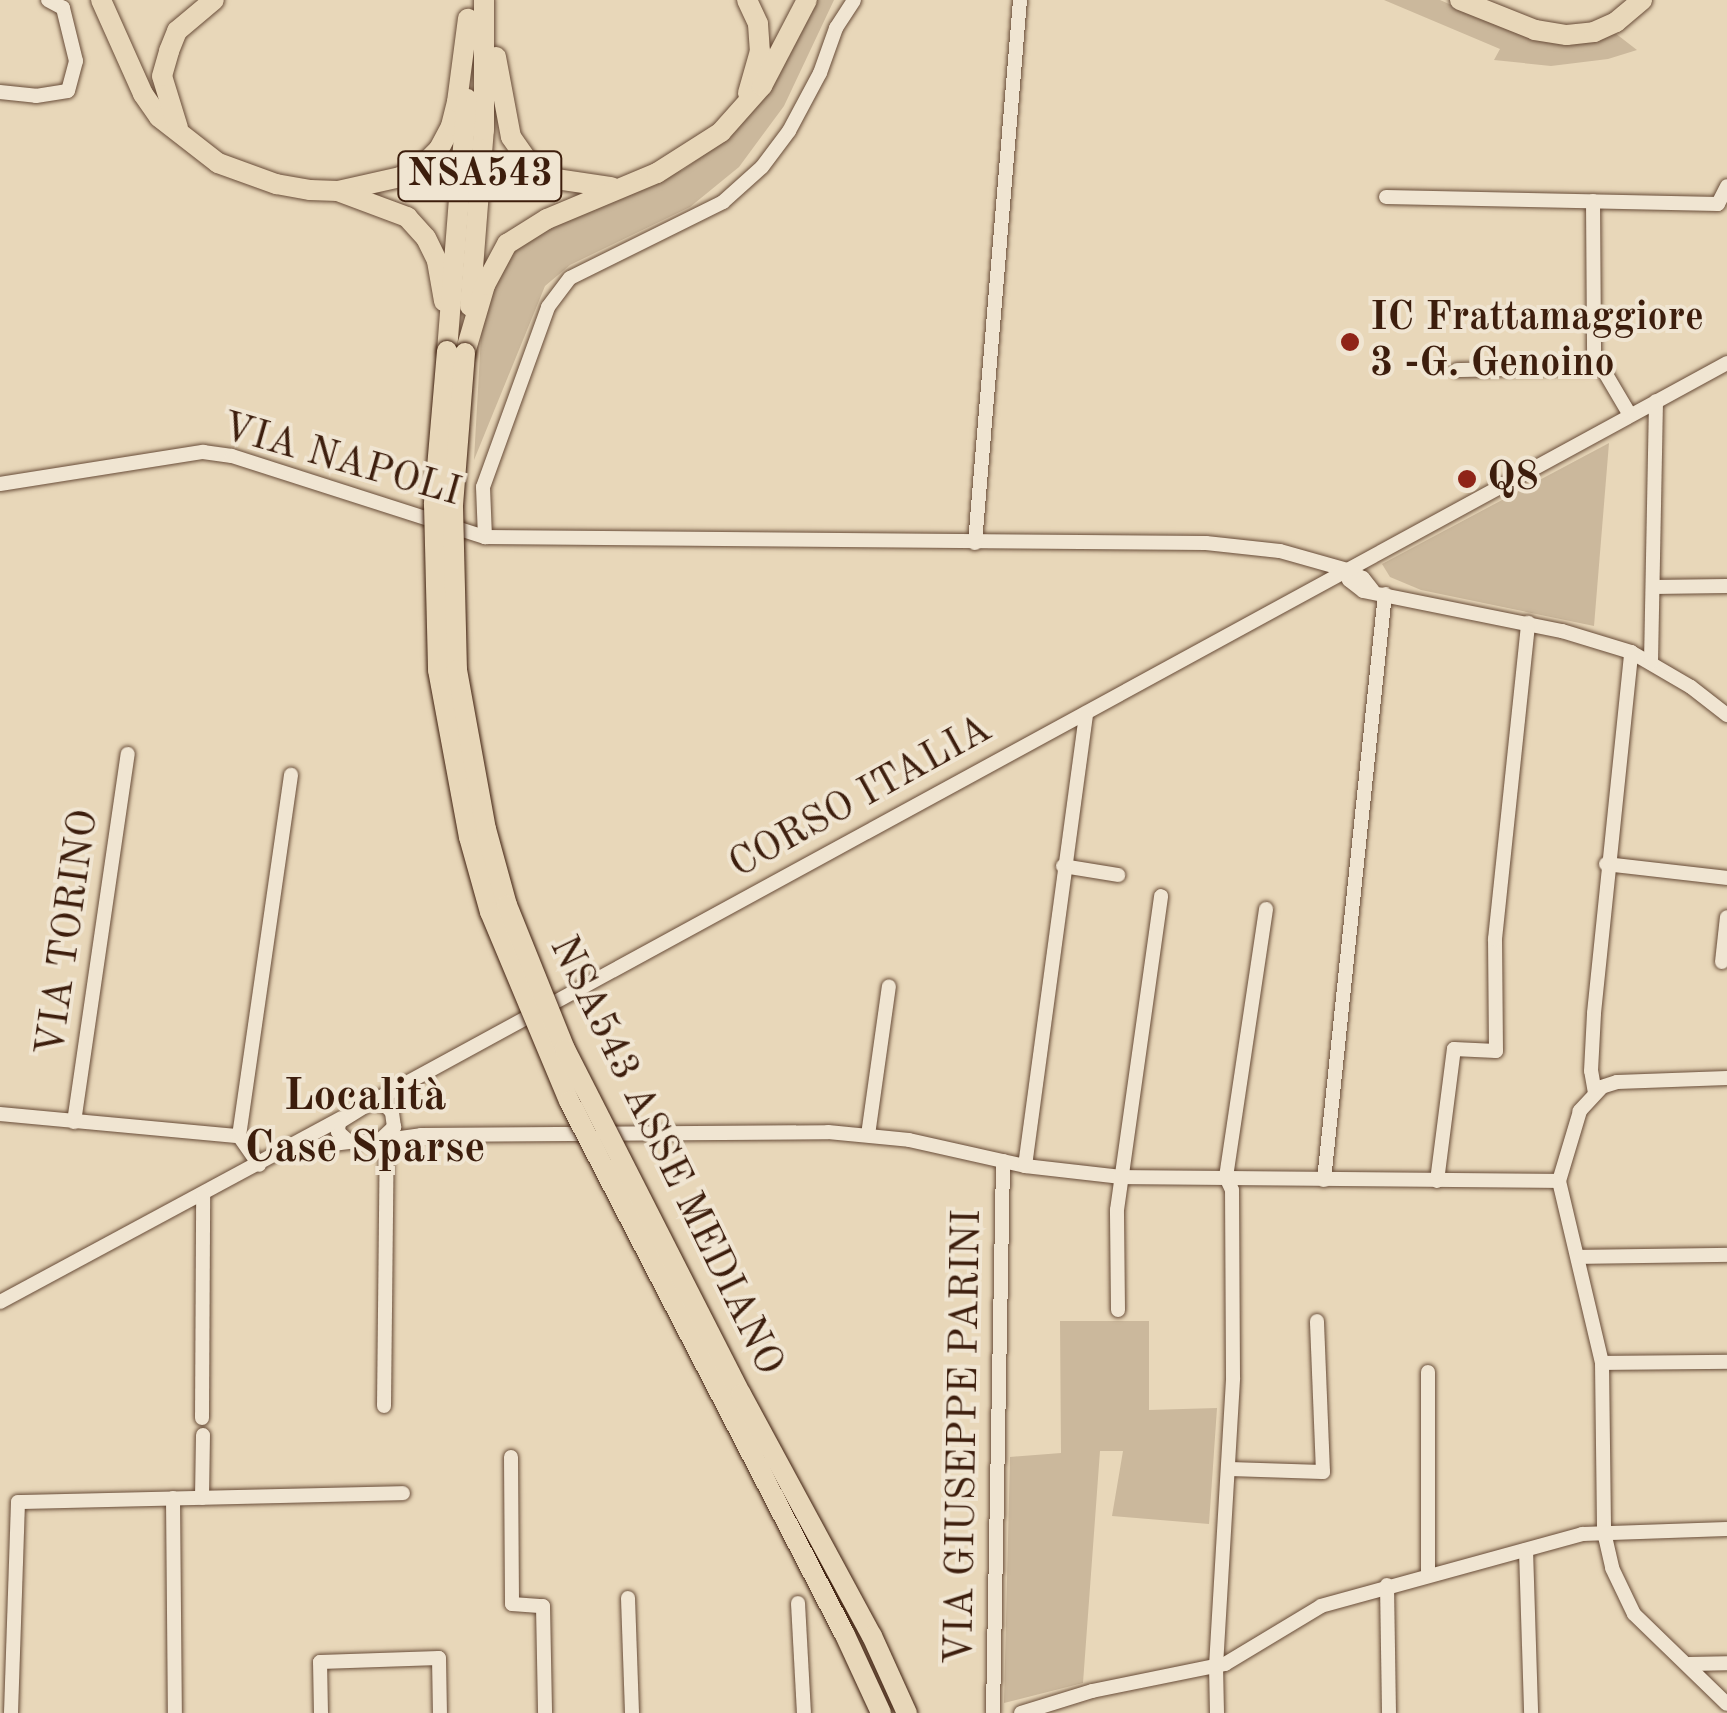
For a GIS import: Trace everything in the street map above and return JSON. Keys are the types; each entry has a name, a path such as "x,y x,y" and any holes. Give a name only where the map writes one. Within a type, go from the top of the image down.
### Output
{"highway":[{"path":"100,0 143,94 159,118 218,163 293,187 338,192 406,217 426,238 444,292 456,352"},
{"path":"183,138 168,106 162,76 177,31 214,0"},
{"path":"485,0 503,108 511,137 530,164 569,183 618,188"},
{"name":"NSA543 ASSE MEDIANO","path":"485,0 484,130 434,504 438,670 469,837 490,912 569,1101 846,1635 881,1713"},
{"path":"742,109 760,52 758,24 746,0"},
{"path":"456,352 508,244 547,219 657,173 694,152 742,109 777,63 807,0"},
{"path":"1460,0 1535,30 1567,35 1594,32 1616,22 1642,0"},
{"path":"338,192 400,177 422,166 438,149 451,126 457,102 468,9"},
{"name":"NSA543 ASSE MEDIANO","path":"468,9 453,508 456,670 478,796 507,905 565,1049 741,1394 872,1636 907,1713"}],"street":[{"path":"0,92 36,96 68,91 76,60 60,4 48,0"},
{"path":"485,536 483,487 548,308 570,278 723,202 762,167 789,132 820,73 836,28 854,0"},
{"path":"975,544 1020,0"},
{"path":"1386,197 1718,204 1727,186"},
{"path":"1592,201 1594,354 1630,415"},
{"name":"CORSO ITALIA","path":"0,1302 259,1166 1727,363"},
{"path":"1457,370 1600,367"},
{"path":"1651,662 1656,401"},
{"name":"VIA NAPOLI","path":"0,484 204,452 232,456 485,536 975,544 1206,543 1280,551 1347,570"},
{"path":"1347,570 1354,586 1528,623 1631,652 1727,715"},
{"path":"1654,587 1727,586"},
{"path":"1324,1180 1379,592"},
{"path":"1436,1182 1454,1049 1496,1051 1495,939 1528,623"},
{"path":"1602,1088 1595,1055 1606,864 1631,652"},
{"path":"1025,1166 1086,713"},
{"name":"VIA TORINO","path":"74,1122 128,754"},
{"path":"259,1166 239,1136 291,776"},
{"path":"1606,864 1727,878"},
{"path":"1063,866 1118,875"},
{"path":"1118,1310 1121,1178 1161,896"},
{"path":"1218,1713 1216,1666 1229,1470 1232,1190 1226,1177 1266,908"},
{"path":"1722,962 1727,917"},
{"path":"868,1135 889,986"},
{"path":"1727,1078 1602,1088 1580,1111 1558,1182 1580,1257 1602,1364 1604,1532 1612,1568 1634,1614 1727,1704"},
{"path":"384,1406 383,1140 392,1132 393,1114 406,1084"},
{"path":"370,1103 380,1103 421,1136"},
{"path":"0,1114 239,1136"},
{"path":"342,1118 338,1132 349,1142"},
{"name":"CORSO ITALIA","path":"288,1150 421,1136 772,1132 868,1135 1025,1166 1121,1178 1558,1182"},
{"name":"VIA GIUSEPPE PARINI","path":"993,1713 1002,1162"},
{"path":"202,1418 203,1196"},
{"path":"1580,1257 1727,1255"},
{"path":"1229,1470 1323,1472 1317,1320"},
{"path":"1602,1364 1727,1362"},
{"path":"1428,1372 1428,1574"},
{"path":"202,1498 203,1435"},
{"path":"511,1457 512,1604 543,1606 545,1713"},
{"path":"8,1707 18,1502 403,1493"},
{"path":"173,1498 175,1713"},
{"path":"1022,1713 1077,1695 1216,1666 1322,1606 1428,1574 1604,1532 1727,1529"},
{"path":"1526,1550 1532,1713"},
{"path":"1388,1585 1389,1713"},
{"path":"628,1598 632,1713"},
{"path":"798,1603 804,1713"},
{"path":"321,1713 320,1662 439,1658 440,1713"},
{"path":"1688,1664 1727,1663"},
{"path":"1077,1695 1078,1713"}],"shaded area":[{"path":"814,0 834,0 784,106 739,167 690,207 570,265 545,286 474,460 482,318 510,249 541,224 683,170 735,132 772,86"},
{"path":"1384,0 1440,0 1511,31 1615,33 1637,50 1608,59 1551,66 1494,60 1500,49"},
{"path":"1609,443 1594,626 1421,590 1390,577 1382,564"},
{"path":"1060,1321 1149,1321 1149,1410 1217,1408 1209,1524 1112,1516 1123,1451 1100,1451 1083,1683 1004,1703 1010,1457 1061,1453"}],"place":[{"name":"IC Frattamaggiore 3 -G. Genoino","path":"1350,342"},
{"name":"Q8","path":"1467,479"}],"district":[{"name":"Località Case Sparse","path":"365,1124"}]}
